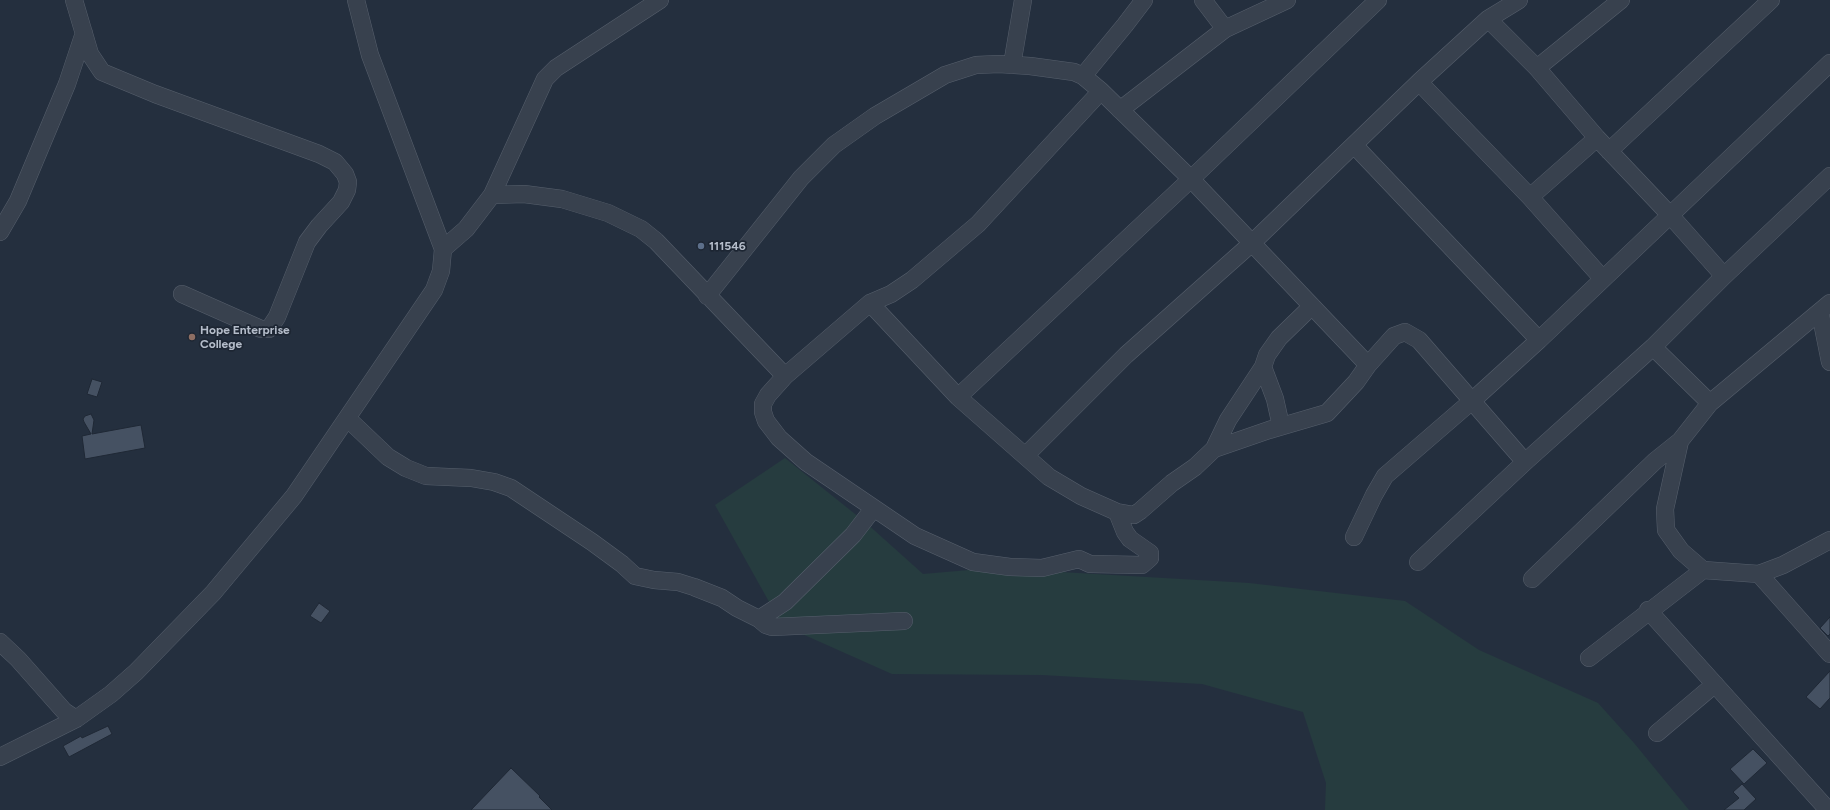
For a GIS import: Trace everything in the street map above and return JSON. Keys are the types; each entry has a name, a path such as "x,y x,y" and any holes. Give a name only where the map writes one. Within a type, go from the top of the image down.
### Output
{"street":[{"path":"74,0 90,54 102,72 319,154 335,162 345,174 348,182 347,190 341,202 319,226 307,242 277,317 269,329 261,329 182,294"},
{"path":"0,757 76,719 111,694 136,672 213,593 294,496 434,290 442,271 443,249 370,55 356,0"},
{"path":"443,249 466,229 492,195 545,79 556,68 660,0"},
{"path":"1012,64 1023,0"},
{"path":"1083,76 1144,0"},
{"path":"1203,0 1225,29"},
{"path":"1120,110 1225,29 1287,0"},
{"path":"958,396 1191,179 1378,0"},
{"path":"1025,456 1126,356 1252,243 1419,82 1488,19 1519,0"},
{"path":"1537,68 1621,0"},
{"path":"1609,151 1771,0"},
{"path":"1488,19 1537,68 1597,138 1670,215 1724,276"},
{"path":"0,232 18,202 67,84 84,33"},
{"path":"1354,537 1385,476 1539,340 1602,278 1830,63"},
{"path":"707,296 801,178 834,145 875,116 945,75 976,65 1012,64 1063,70 1083,76 1101,91 1191,179 1368,365"},
{"path":"1419,82 1530,197 1602,278"},
{"path":"1101,91 978,224 912,280 891,294 870,303 784,376 768,395 763,404 766,421 779,438 806,462 873,509 915,536 973,562 1010,567 1042,568 1079,559 1090,564 1142,565 1150,558 1150,553 1130,539 1117,512"},
{"path":"1530,197 1597,138"},
{"path":"1354,146 1539,340"},
{"path":"1418,562 1525,462 1653,347 1724,276 1830,176"},
{"path":"492,195 524,194 562,199 608,212 641,229 656,242 784,376"},
{"path":"870,303 958,396 1049,477 1080,496 1117,512 1134,515 1172,483 1195,467 1214,449 1228,420 1263,368 1267,355 1278,338 1312,306"},
{"path":"1825,307 1830,362"},
{"path":"1532,579 1655,461 1680,441 1710,403 1825,307"},
{"path":"1214,449 1281,426 1327,413 1356,382 1368,365 1394,336 1405,332 1411,334 1419,340 1525,462"},
{"path":"1653,347 1710,403"},
{"path":"1263,368 1275,399 1281,426"},
{"path":"347,418 388,457 406,468 426,476 471,478 494,482 511,488 592,542 622,564 635,576 654,580 678,582 694,587 722,598 737,608 760,619 766,625 772,627 904,621"},
{"path":"1680,441 1665,509 1666,530 1681,551 1703,570 1759,574 1783,565 1830,540"},
{"path":"760,619 784,602 853,535 873,509"},
{"path":"1588,658 1648,610 1703,570"},
{"path":"1759,574 1830,654"},
{"path":"1648,610 1828,810"},
{"path":"0,642 18,659 64,711 76,719"},
{"path":"1657,733 1715,684"}],"green space":[{"path":"785,458 865,522 923,574 992,568 1249,583 1405,601 1479,650 1598,703 1634,743 1689,810 1325,810 1326,783 1303,712 1202,684 1042,675 892,674 782,625 715,505"}],"building":[{"path":"92,379 102,382 97,397 87,394"},
{"path":"91,414 94,420 92,434 141,425 145,448 85,459 82,436 91,434 83,419 85,416"},
{"path":"319,603 330,611 321,623 310,616"},
{"path":"1830,617 1830,634 1828,636 1820,628"},
{"path":"1830,671 1830,698 1820,709 1806,697"},
{"path":"108,726 112,734 69,757 63,746 81,736 82,738"},
{"path":"1753,749 1767,763 1744,784 1730,769"},
{"path":"511,768 540,796 539,797 552,810 471,810"},
{"path":"1742,784 1756,799 1744,810 1724,810 1739,798 1733,792"}],"place":[{"name":"111546","path":"701,246"},
{"name":"Hope Enterprise College","path":"192,337"}]}
